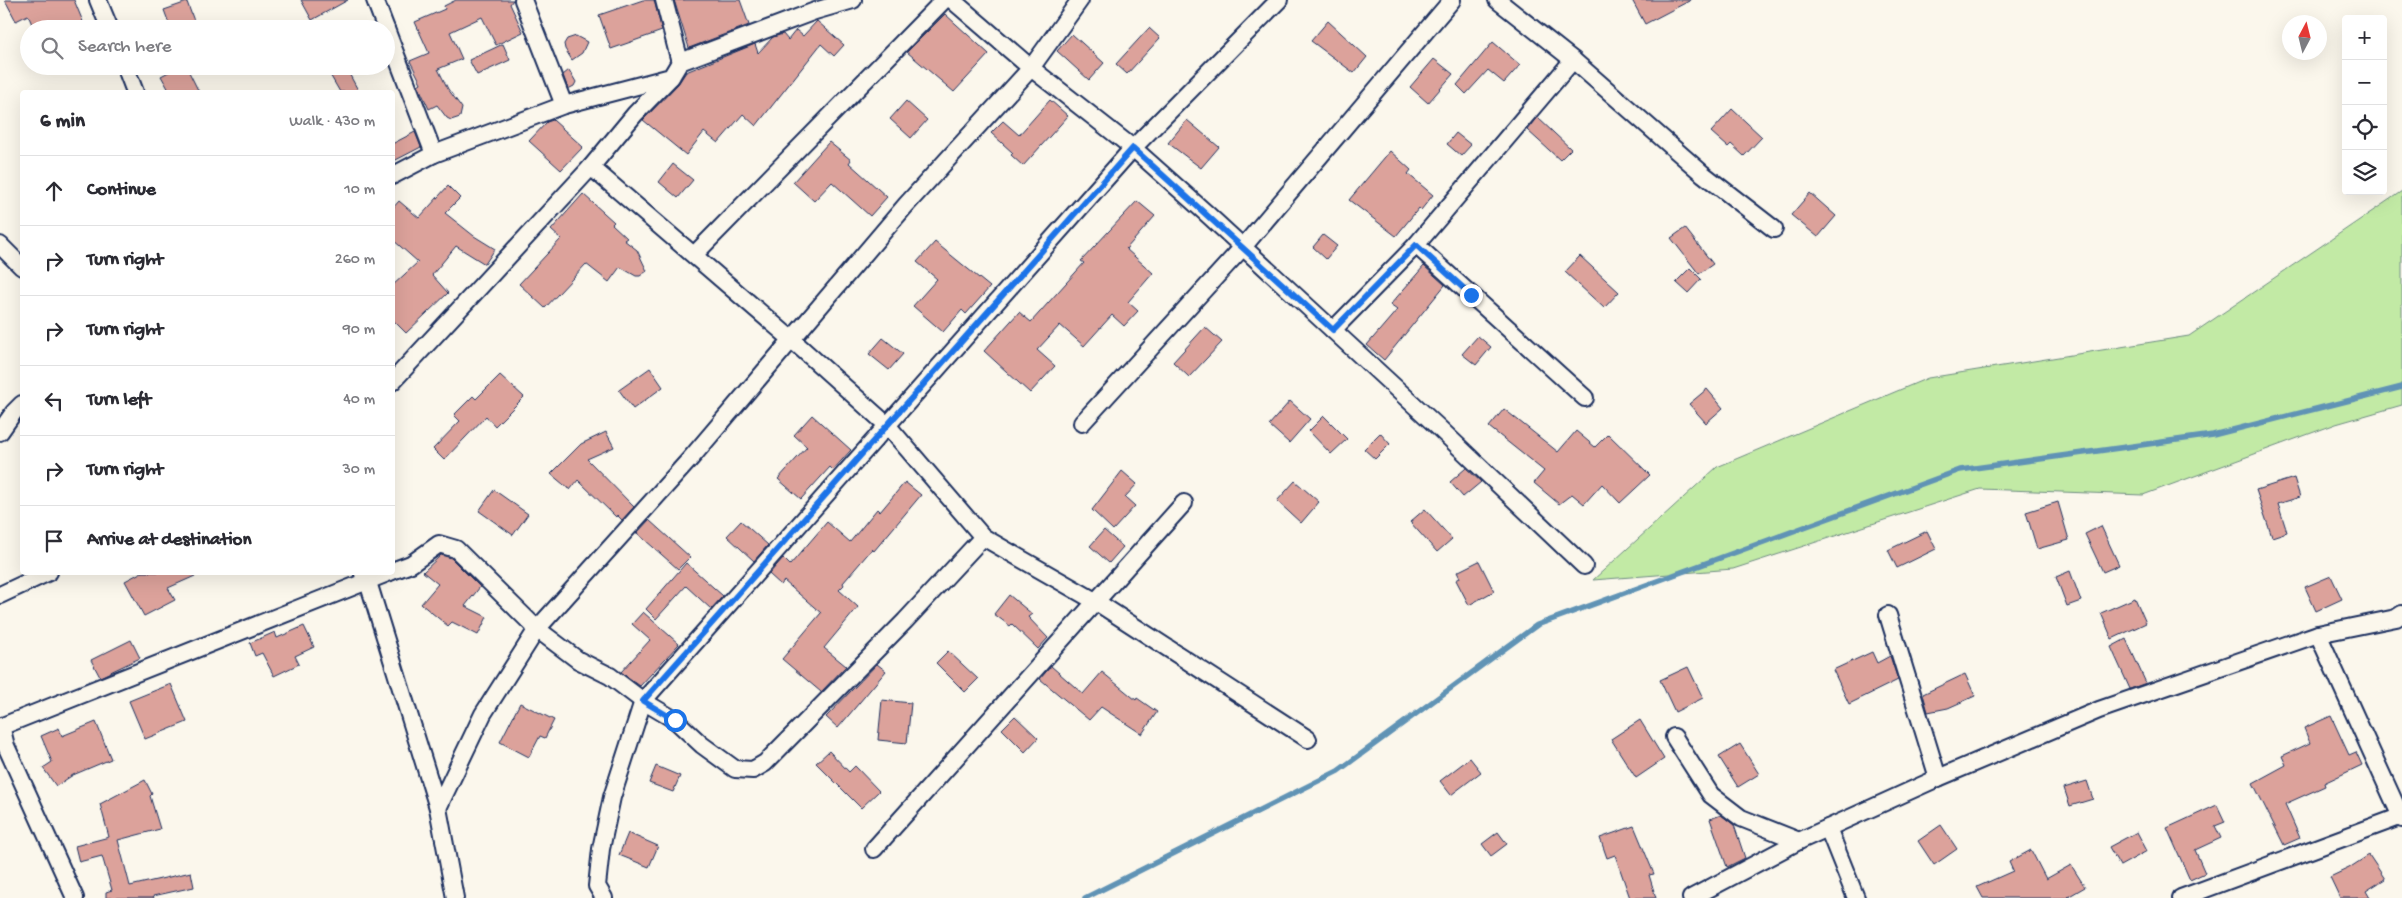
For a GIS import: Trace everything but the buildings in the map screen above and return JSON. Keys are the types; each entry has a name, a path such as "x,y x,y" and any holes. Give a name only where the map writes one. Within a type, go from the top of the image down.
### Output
{"street":[{"path":"98,0 106,20"},
{"path":"375,0 383,20"},
{"path":"523,0 564,105"},
{"path":"664,0 680,62"},
{"path":"395,379 591,167 635,114 671,77 680,62 812,6 853,0"},
{"path":"694,255 944,0"},
{"path":"952,0 1031,68 1133,148 1333,330 1584,566"},
{"path":"438,808 483,714 537,628 691,458 906,205 1031,68 1080,0"},
{"path":"604,898 597,886 601,849 612,797 643,701 1133,148 1279,0"},
{"path":"1082,423 1243,247 1452,0"},
{"path":"1496,0 1573,60 1703,174 1774,229"},
{"path":"395,52 434,154"},
{"path":"1333,330 1416,245 1573,60"},
{"path":"128,75 134,90"},
{"path":"395,174 434,154 564,105 671,77"},
{"path":"591,167 791,339 887,425 983,536 1095,601 1308,739"},
{"path":"0,245 20,265"},
{"path":"1416,245 1585,398"},
{"path":"0,432 20,406"},
{"path":"874,849 1184,503"},
{"path":"395,570 411,564 439,544 456,550 537,628 578,660 610,676 643,701 675,720 702,745 735,769 753,770 765,763 870,656 983,536"},
{"path":"0,595 43,575"},
{"path":"75,898 3,747 0,726 365,577 438,808 455,898"},
{"path":"1888,615 1938,778"},
{"path":"1691,898 1799,841 1938,778 2099,710 2318,634 2400,619"},
{"path":"2181,898 2402,817 2318,634"},
{"path":"1674,738 1712,795 1741,818 1799,841"},
{"path":"1828,828 1856,898"}],"green space":[{"path":"2402,191 2402,405 2336,424 2143,495 1980,489 1733,569 1593,580 1717,467 1928,378 2189,336"}],"waterway":[{"path":"1085,898 1338,771 1537,625 1960,470 2213,435 2402,387"}],"route":[{"path":"675,720 643,701 765,561 1133,148 1333,330 1416,245 1471,295"}]}
